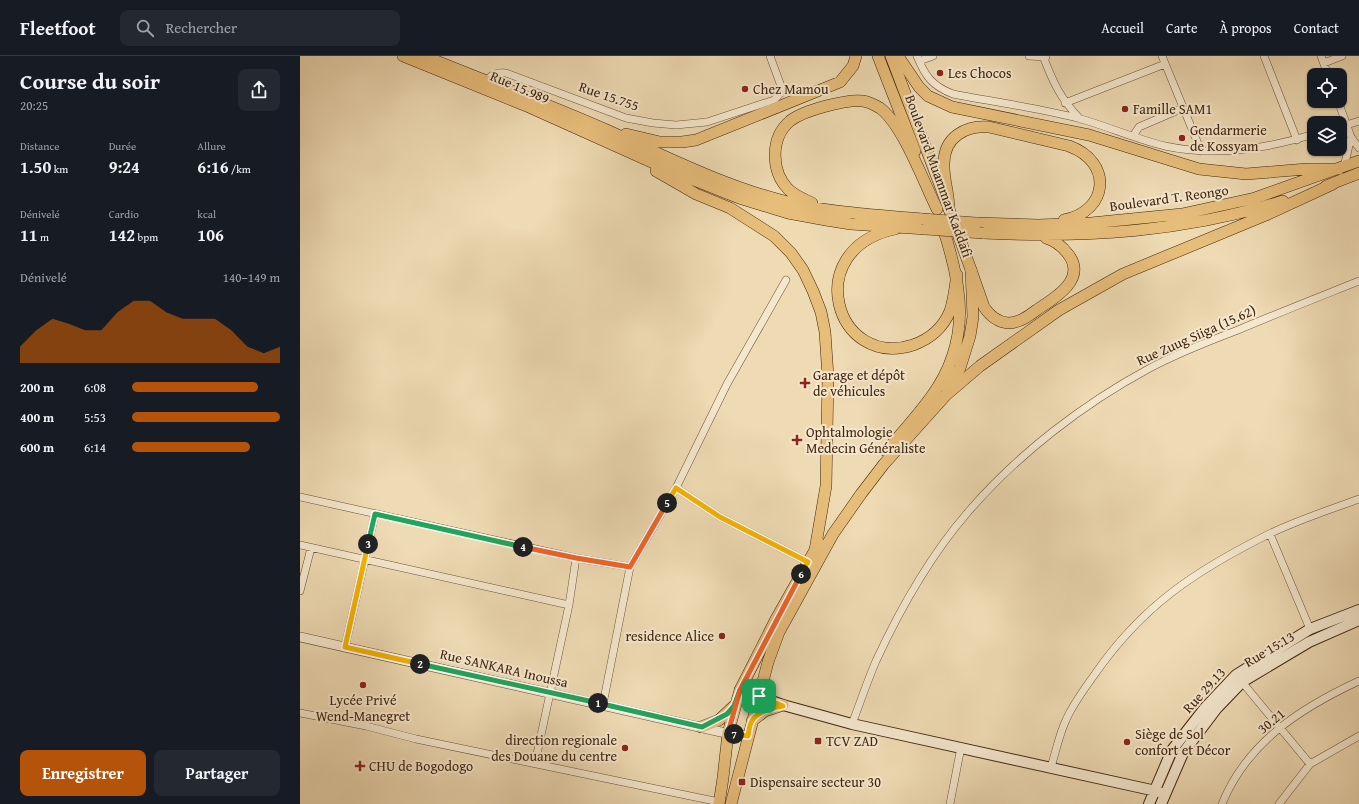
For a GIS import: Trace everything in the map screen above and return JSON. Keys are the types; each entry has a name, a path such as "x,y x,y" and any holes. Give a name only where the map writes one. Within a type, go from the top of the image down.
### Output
{"main road":[{"path":"606,135 660,142 682,142 706,137 840,82 853,66 856,56"},
{"name":"Boulevard Muammar Kaddafi","path":"815,550 849,500 881,457 930,398 944,375 958,332 961,313 957,275 937,209 878,56"},
{"name":"Boulevard Muammar Kaddafi","path":"890,56 949,209 970,270 973,317 966,352 960,368 946,395"},
{"path":"898,56 919,87 928,96 952,107 1089,135 1185,166 1210,171 1246,174 1341,168"},
{"name":"Rue 15.989","path":"407,57 529,107 606,135"},
{"path":"429,57 486,80 606,135 711,188 774,208 838,222 904,228"},
{"path":"844,212 822,207 789,190 781,180 775,166 775,154 779,137 790,121 824,107 847,102 863,101 881,109 898,129 937,209"},
{"path":"949,209 949,197 944,162 947,148 954,138 965,129 978,126 989,127 1080,150 1087,154 1096,166 1099,173 1099,189 1094,202 1087,211 1040,231"},
{"path":"606,135 640,146 740,188 793,204 983,234 1040,231 1133,231 1222,217 1262,207 1333,184"},
{"path":"606,135 696,194 730,208 756,223 774,236 791,253 803,270 821,312 826,332 828,378 826,486 815,550 740,690 734,706 728,733 719,803"},
{"name":"Boulevard T. Reongo","path":"924,224 976,223 1040,231 1212,208 1261,196 1359,161"},
{"path":"731,804 768,662 779,632 833,534 884,464 946,395 980,366 1059,310 1124,274 1266,216 1359,173"},
{"path":"924,224 872,237 858,246 844,262 837,281 838,298 842,317 855,333 863,339 888,348 905,347 922,342 938,330 945,320 950,310 957,275"},
{"path":"970,270 984,307 991,316 1000,322 1010,323 1022,319 1064,291 1073,278 1075,270 1071,257 1064,248 1040,231"},
{"name":"Rue 29.13","path":"1149,804 1172,750 1224,686 1236,675 1310,629 1359,610"},
{"name":"Rue 15.13","path":"1161,804 1183,753 1218,708 1242,682 1309,642 1359,620"},
{"path":"740,690 783,706 852,724 1165,793"},
{"path":"702,727 719,720 734,706"},
{"path":"752,721 765,711 783,706"}],"street":[{"name":"Rue 15.755","path":"486,80 492,74 498,72 506,73 626,118 676,126 707,122 774,100 780,94 781,86 770,56"},
{"path":"933,56 918,58 927,77 939,88 953,94 1080,119 1164,146 1201,151 1230,152 1297,140 1307,136"},
{"path":"1029,56 1045,57 1056,89 1065,103 1080,119"},
{"path":"1162,56 1201,151"},
{"path":"1264,56 1297,140"},
{"path":"1323,59 1342,56"},
{"path":"1065,103 1165,64"},
{"path":"1133,136 1139,127 1183,108"},
{"path":"1347,125 1359,121"},
{"path":"1347,132 1359,148"},
{"path":"1341,168 1351,137"},
{"path":"603,704 630,567 676,488 727,384 786,280"},
{"name":"Rue Zuug Siiga (15.62)","path":"852,724 875,662 908,599 936,554 968,512 1005,474 1038,444 1072,418 1151,367 1202,344 1359,281"},
{"path":"676,488 725,520 808,562"},
{"path":"300,497 576,558 630,567"},
{"path":"1051,767 1066,720 1082,692 1127,632 1178,586 1205,569 1270,534 1359,498"},
{"path":"345,647 375,514"},
{"path":"1270,534 1310,629"},
{"path":"300,545 365,558 569,605"},
{"path":"301,586 310,548"},
{"path":"535,763 569,605 576,558"},
{"name":"Rue SANKARA Inoussa","path":"300,637 728,733 748,736"},
{"name":"30.21","path":"1222,804 1230,785 1238,772 1279,727 1331,694 1359,681"},
{"path":"1242,682 1310,764"},
{"path":"300,713 719,803"},
{"path":"1279,804 1310,764 1359,736"},
{"path":"950,804 961,747"}],"place":[{"name":"Les Chocos","path":"940,73"},
{"name":"Chez Mamou","path":"745,89"},
{"name":"Famille SAM1","path":"1125,109"},
{"name":"Gendarmerie de Kossyam","path":"1182,138"},
{"name":"Garage et dépôt de véhicules","path":"805,383"},
{"name":"Ophtalmologie Medecin Généraliste","path":"797,440"},
{"name":"residence Alice","path":"722,636"},
{"name":"Lycée Privé Wend-Manegret","path":"363,685"},
{"name":"TCV ZAD","path":"818,741"},
{"name":"Siège de Sol confort et Décor","path":"1127,742"},
{"name":"direction regionale des Douane du centre","path":"625,748"},
{"name":"CHU de Bogodogo","path":"360,766"},
{"name":"Dispensaire secteur 30","path":"742,782"}],"route":[{"path":"759,696 740,690 734,706 727,714 719,720 702,727 345,647 375,514 576,558 630,567 676,488 720,517 808,562 776,619 740,690 734,706 728,733 748,736 752,721 757,715 783,706 759,696"}]}
